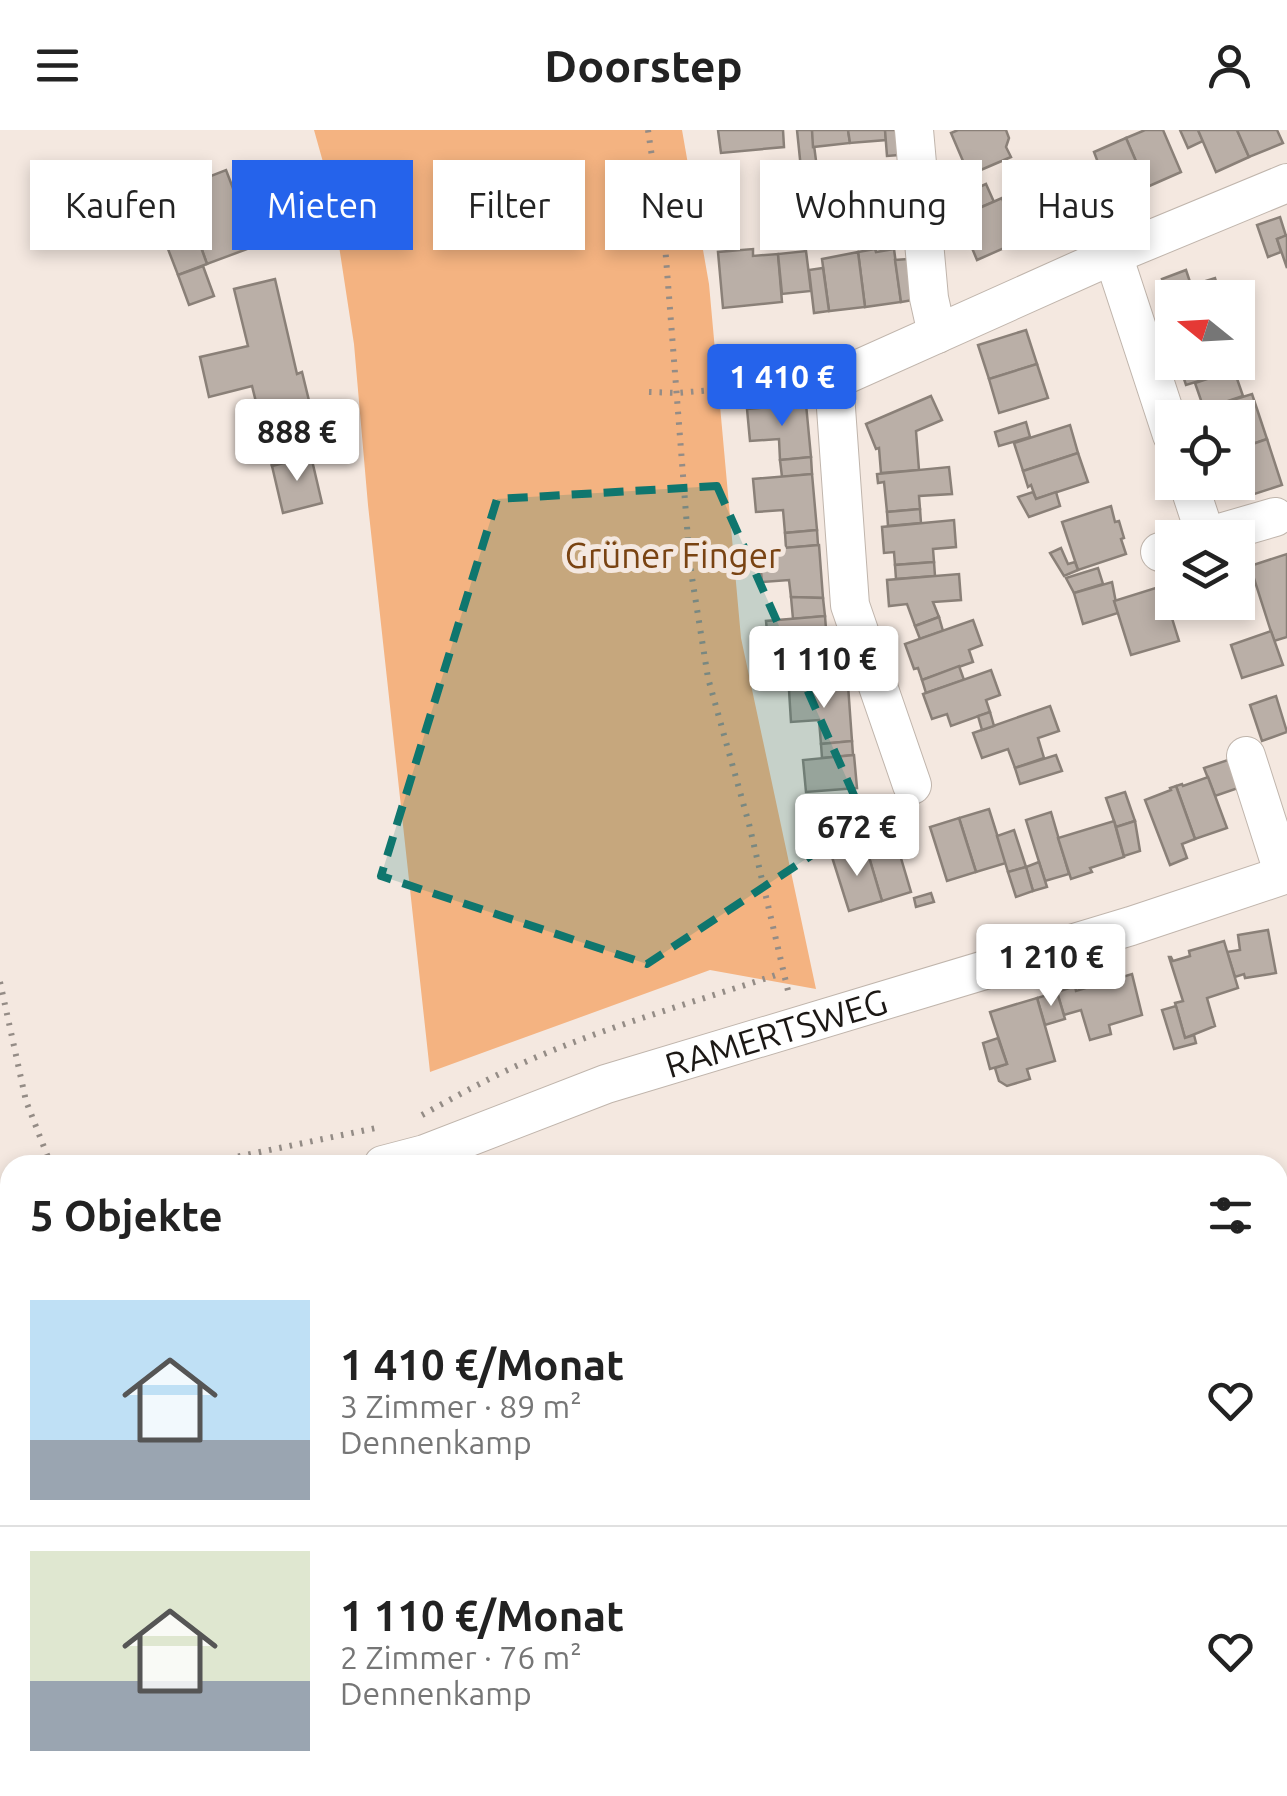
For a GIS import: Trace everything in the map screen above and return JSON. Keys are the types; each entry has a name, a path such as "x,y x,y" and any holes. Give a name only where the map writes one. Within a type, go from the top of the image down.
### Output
{"street":[{"path":"914,130 917,160"},
{"path":"912,785 850,605 834,380 1113,255 1287,183"},
{"path":"924,250 928,298 937,334"},
{"path":"1113,255 1161,400"},
{"path":"1255,522 1275,516"},
{"path":"1246,756 1285,874"},
{"name":"RAMERTSWEG","path":"418,1155 606,1084 1131,926 1285,874"}],"path":[{"path":"648,130 666,245 690,566 708,678 749,824 796,1027"},
{"path":"649,392 834,380"},
{"path":"417,1118 489,1078 594,1034 782,972"},
{"path":"0,982 26,1101 47,1155"},
{"path":"245,1155 384,1126"}],"highlighted area":[{"path":"717,486 865,820 647,964 381,876 497,499"}],"green space":[{"name":"Grüner Finger","path":"314,130 682,130 687,160 605,160 605,250 703,250 741,638 816,989 710,970 430,1072 354,344 340,250 413,250 413,160 322,160"}],"building":[{"path":"718,130 783,130 784,147 721,153"},
{"path":"797,130 812,130 816,160 800,160"},
{"path":"812,130 848,130 850,143 813,147"},
{"path":"848,130 885,130 886,140 850,143"},
{"path":"885,130 897,130 899,155 887,156"},
{"path":"1006,130 1006,147 1011,157 982,169 982,160 963,160 951,133"},
{"path":"1145,130 1163,130 1181,172 1150,186 1150,160 1135,160 1126,138"},
{"path":"1180,130 1198,130 1203,141 1188,148"},
{"path":"1198,130 1237,130 1249,157 1216,172"},
{"path":"1237,130 1277,130 1283,143 1249,157"},
{"path":"1126,138 1135,160 1097,160 1094,152"},
{"path":"226,170 232,186 232,250 244,250 207,264 202,250 212,250 212,175"},
{"path":"986,184 994,202 982,207 982,186"},
{"path":"1002,198 1002,249 977,260 973,250 982,250 982,207"},
{"path":"1280,217 1286,236 1277,239 1281,252 1268,257 1257,225"},
{"path":"1287,235 1287,268 1277,239"},
{"path":"753,249 753,256 778,254 782,302 723,308 718,252"},
{"path":"168,250 202,250 207,264 178,275"},
{"path":"894,250 901,302 865,307 858,252"},
{"path":"806,251 811,291 782,294 778,254"},
{"path":"858,252 865,307 829,311 822,259"},
{"path":"908,259 913,300 901,302 895,260"},
{"path":"203,266 214,296 189,305 178,275"},
{"path":"823,268 829,311 814,313 809,270"},
{"path":"1186,270 1189,280 1162,280"},
{"path":"275,279 297,374 302,372 322,454 272,466 252,386 209,397 200,357 248,346 234,289"},
{"path":"1026,330 1037,364 989,379 978,345"},
{"path":"1037,364 1048,398 999,413 989,379"},
{"path":"1237,380 1243,396 1201,400 1195,383"},
{"path":"1252,394 1254,400 1232,400"},
{"path":"931,396 942,420 916,431 919,470 881,473 879,448 876,449 866,424"},
{"path":"1255,403 1267,439 1255,443"},
{"path":"806,404 811,457 780,460 779,439 750,441 747,409"},
{"path":"1026,422 1030,437 999,446 995,432"},
{"path":"1070,425 1078,453 1023,471 1014,443"},
{"path":"1267,439 1282,485 1255,494 1255,443"},
{"path":"1078,453 1088,482 1036,499 1023,471"},
{"path":"311,456 322,503 283,513 272,466"},
{"path":"811,457 812,474 782,477 780,460"},
{"path":"949,467 952,494 919,496 920,509 887,512 884,482 878,483 877,474"},
{"path":"812,474 817,530 785,533 783,510 756,512 753,479"},
{"path":"1033,492 1036,499 1056,492 1060,506 1029,517 1018,497"},
{"path":"1111,506 1115,522 1119,521 1126,554 1078,570 1062,522"},
{"path":"920,509 921,523 888,526 887,512"},
{"path":"954,520 956,547 933,549 934,562 895,565 894,552 884,553 882,527"},
{"path":"817,530 818,545 786,548 785,533"},
{"path":"819,545 823,598 791,597 789,580 762,582 759,550"},
{"path":"1061,548 1068,564 1075,562 1078,570 1064,576 1050,553"},
{"path":"1287,554 1287,637 1274,641 1255,582 1255,564"},
{"path":"934,562 935,576 896,579 895,565"},
{"path":"1098,568 1103,584 1074,593 1066,578"},
{"path":"959,574 961,600 933,602 939,617 915,626 907,604 889,606 887,580"},
{"path":"1112,582 1118,613 1083,624 1074,593"},
{"path":"1155,588 1155,620 1173,620 1179,641 1131,655 1114,601"},
{"path":"791,597 823,598 825,616 793,619"},
{"path":"825,616 829,668 799,671 797,651 769,653 766,621"},
{"path":"939,617 943,631 920,639 915,626"},
{"path":"973,620 982,645 969,650 973,662 922,680 905,644"},
{"path":"1271,631 1283,665 1242,678 1231,645"},
{"path":"959,666 964,680 926,693 922,680"},
{"path":"829,668 831,686 800,689 799,671"},
{"path":"991,670 1000,695 986,700 990,712 951,726 947,714 932,719 923,694"},
{"path":"848,685 852,741 821,744 819,720 791,722 789,690"},
{"path":"1276,696 1287,732 1262,741 1250,705"},
{"path":"1050,706 1059,731 1038,738 1044,758 1015,768 1008,749 982,758 973,733"},
{"path":"990,712 994,726 982,730 978,716"},
{"path":"852,741 853,755 822,758 821,744"},
{"path":"854,755 857,788 806,792 803,760"},
{"path":"1056,755 1062,771 1020,784 1015,768"},
{"path":"1234,758 1244,786 1215,796 1204,768"},
{"path":"1208,777 1227,828 1195,839 1176,786"},
{"path":"1176,786 1195,839 1182,844 1187,858 1170,865 1145,800"},
{"path":"1125,792 1135,821 1116,827 1106,798"},
{"path":"859,808 860,822 827,825 826,811"},
{"path":"989,809 1006,863 976,872 959,818"},
{"path":"1051,812 1069,874 1045,881 1026,820"},
{"path":"959,818 976,872 947,881 930,827"},
{"path":"1114,821 1124,857 1071,879 1058,838"},
{"path":"1135,821 1140,851 1124,856 1116,827"},
{"path":"1014,830 1026,867 1008,872 997,836"},
{"path":"895,838 911,892 882,901 866,847"},
{"path":"866,847 882,901 849,911 832,857"},
{"path":"1039,862 1047,887 1033,891 1026,867"},
{"path":"1026,867 1033,891 1016,897 1008,872"},
{"path":"931,893 934,902 916,907 914,898"},
{"path":"1268,930 1276,973 1235,977 1227,952 1240,950 1238,935"},
{"path":"1224,941 1238,988 1207,998 1215,1026 1185,1038 1175,1003 1183,1001 1169,957 1173,961 1190,956 1189,951"},
{"path":"1132,974 1142,1015 1109,1025 1111,1034 1090,1040 1081,1010 1064,1015 1057,992 1075,986 1076,991"},
{"path":"1057,992 1065,1019 1045,1025 1037,998"},
{"path":"1037,998 1055,1061 1027,1069 1030,1079 1007,1086 999,1081 995,1068 1007,1064 990,1012"},
{"path":"1176,1006 1185,1038 1194,1035 1196,1043 1174,1049 1162,1010"},
{"path":"998,1038 1007,1064 990,1069 983,1043"}]}
